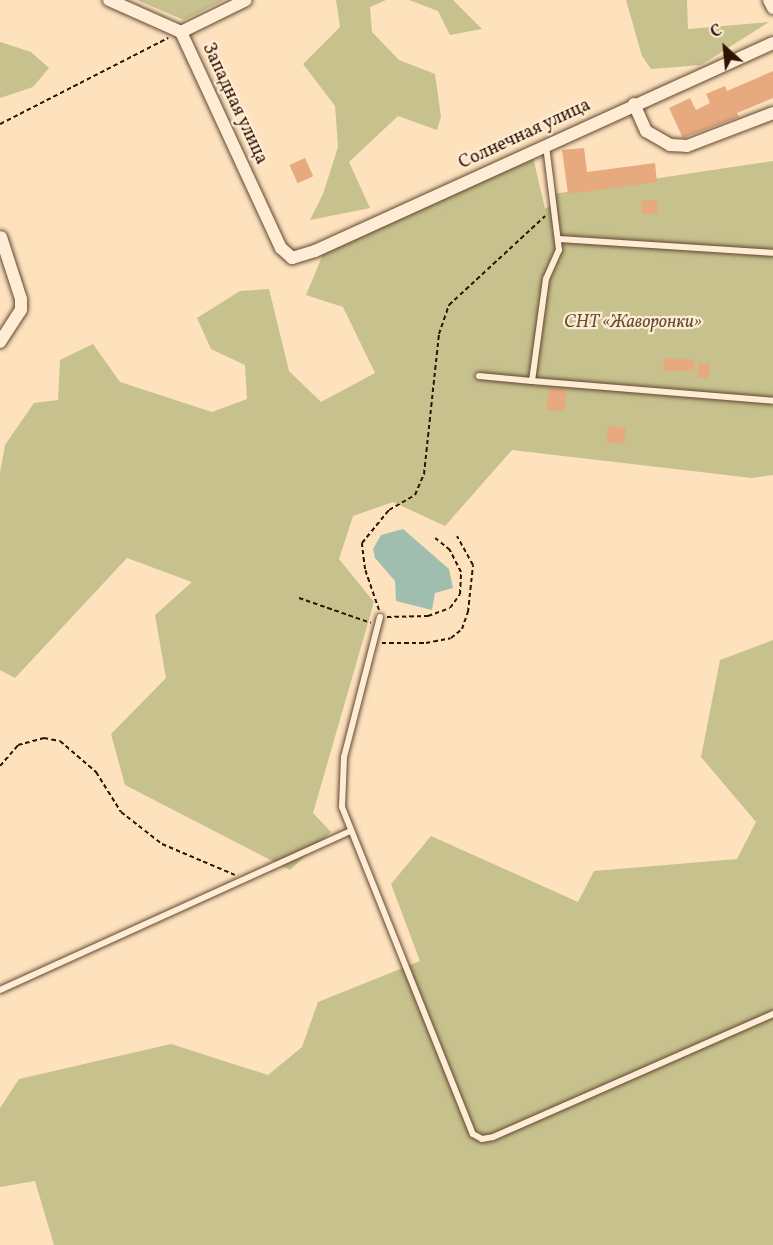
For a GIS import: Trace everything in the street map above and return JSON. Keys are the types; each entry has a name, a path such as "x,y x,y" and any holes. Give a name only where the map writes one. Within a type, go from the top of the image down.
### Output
{"street":[{"name":"Западная улица","path":"109,0 181,32 281,248 292,258"},
{"path":"181,32 246,0"},
{"path":"770,0 773,8"},
{"name":"Солнечная улица","path":"292,258 303,257 773,43"},
{"path":"634,105 646,131 670,145 687,146 773,113"},
{"path":"0,342 21,310 21,299 1,237"}],"lane":[{"path":"532,381 546,279 559,250 546,145"},
{"path":"558,239 773,253"},
{"path":"479,376 773,401"},
{"path":"380,617 376,644 340,781 342,807 469,1127 478,1138 503,1133 773,1014"},
{"path":"0,990 350,831"}],"path":[{"path":"0,124 181,32"},
{"path":"435,538 450,550 461,572 460,594 450,608 428,616 380,617 362,543 389,510 415,495 424,474 432,382 439,334 449,305 555,207"},
{"path":"376,644 426,643 452,638 462,629 468,612 473,565 457,536"},
{"path":"299,598 379,626"},
{"path":"0,766 18,745 44,738 60,741 96,772 121,812 162,844 231,871 241,881"}],"green space":[{"path":"137,0 224,0 184,20"},
{"path":"336,0 386,0 370,7 372,32 399,60 435,74 441,117 437,130 398,116 349,162 370,208 310,220 323,194 338,147 335,106 303,64 340,27"},
{"path":"409,0 453,0 482,29 450,35 438,11"},
{"path":"626,0 687,0 688,29 769,22 701,65 651,69 642,56"},
{"path":"0,42 31,52 49,68 33,87 0,98"},
{"name":"СНТ «Жаворонки»","path":"533,157 545,209 552,204 553,194 773,161 773,475 752,478 512,450 445,526 393,502 353,516 339,559 374,602 313,813 331,832 290,870 125,785 111,734 166,678 155,615 192,582 127,558 15,678 0,670 0,473 5,445 34,403 58,400 60,360 93,344 120,382 212,412 247,399 245,365 211,349 197,318 240,291 269,289 289,371 321,402 375,373 343,307 306,295 324,252"},
{"path":"773,640 773,1245 54,1245 35,1181 0,1187 0,1108 19,1079 171,1044 268,1075 302,1047 318,1002 420,961 391,884 431,836 578,902 594,871 737,859 756,822 701,757 720,660"}],"shaded area":[{"path":"403,529 449,569 453,588 435,593 432,610 396,601 395,581 375,558 373,549 381,535"}],"building":[{"path":"773,71 773,98 737,113 739,117 683,138 669,108 690,98 696,110 710,103 706,94 725,86 727,91"},
{"path":"584,148 587,172 655,163 657,182 568,194 562,150"},
{"path":"305,158 313,176 298,183 289,165"},
{"path":"657,200 658,213 642,214 641,201"},
{"path":"665,358 695,360 694,371 663,371"},
{"path":"699,363 710,364 709,379 698,378"},
{"path":"548,388 566,389 565,411 547,410"},
{"path":"608,426 626,428 624,444 606,442"}]}
